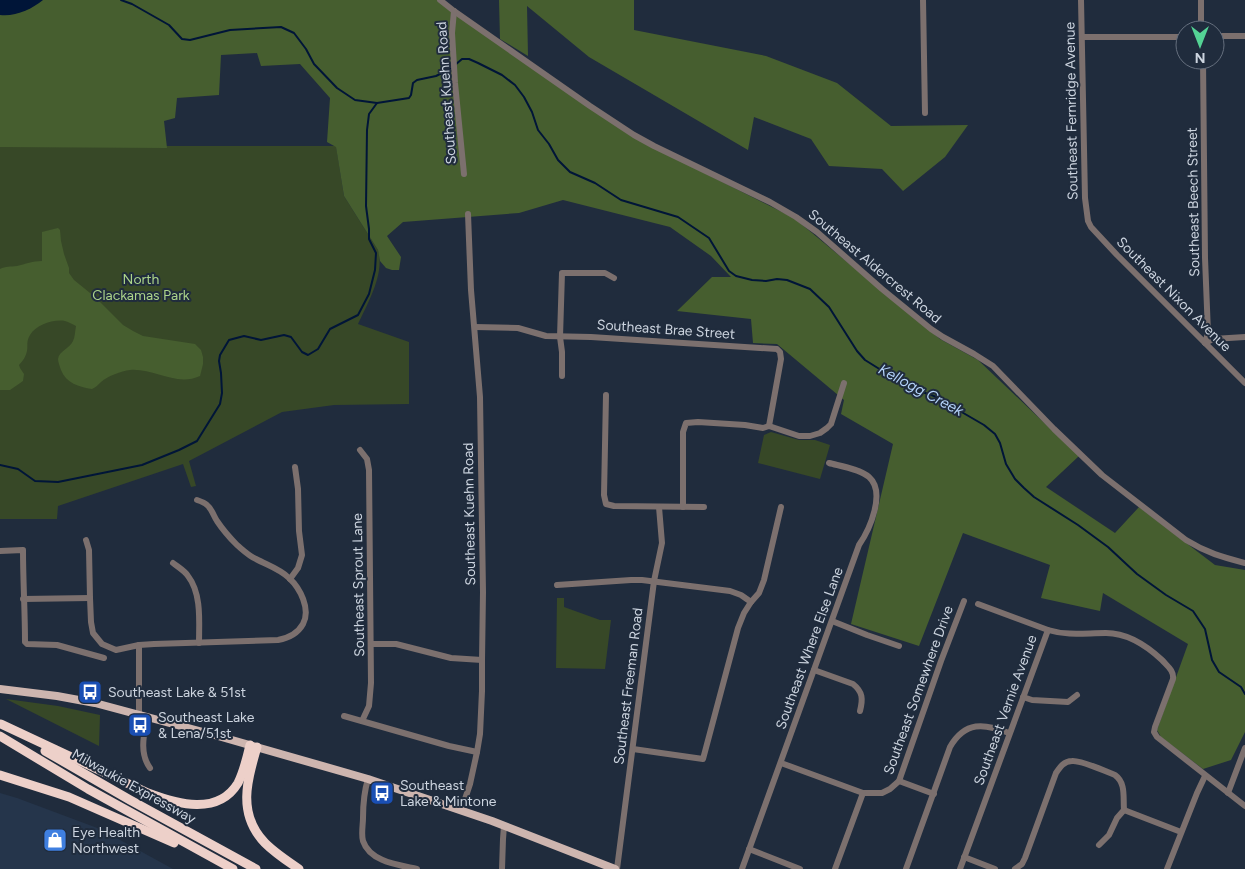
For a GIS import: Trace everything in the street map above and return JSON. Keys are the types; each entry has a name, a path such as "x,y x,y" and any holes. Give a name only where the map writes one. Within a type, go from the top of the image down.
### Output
{"highway":[{"path":"1,724 148,794 172,802 187,804 209,803 226,796 233,789 242,774 254,746"},
{"name":"Milwaukie Expressway","path":"1,724 130,800 256,869"},
{"name":"Milwaukie Expressway","path":"0,736 229,867"},
{"path":"254,746 246,793 251,822 263,841 274,852 298,869"},
{"path":"0,775 69,797 229,867"}],"main road":[{"path":"0,689 74,699 144,716 368,779 461,810 616,869"}],"street":[{"name":"Southeast Aldercrest Road","path":"440,0 590,106 634,134 654,146 770,202 808,225 931,329 993,366 1054,429 1117,487 1186,540 1212,554 1245,563"},
{"path":"923,0 925,113"},
{"name":"Southeast Fernridge Avenue","path":"1081,0 1088,221"},
{"path":"1201,0 1201,20"},
{"name":"Southeast Kuehn Road","path":"454,11 452,25 453,56 464,174"},
{"path":"1225,36 1245,36"},
{"path":"1082,37 1175,37"},
{"name":"Southeast Beech Street","path":"1203,70 1205,258 1208,333 1205,343"},
{"name":"Southeast Kuehn Road","path":"461,810 478,752 482,691 483,592 480,397 471,290 468,214"},
{"name":"Southeast Nixon Avenue","path":"1088,221 1117,255 1245,383"},
{"path":"562,376 560,337 562,272 604,273 614,278"},
{"name":"Southeast Brae Street","path":"475,327 518,328 541,336 591,337 777,349 780,352 781,359 769,426"},
{"path":"1205,343 1213,338 1245,338"},
{"path":"683,507 684,432 686,423 744,424 763,428 769,426 799,436 810,436 820,433 831,424 844,383"},
{"path":"606,394 604,495 606,504 614,506 704,507"},
{"name":"Southeast Sprout Lane","path":"360,450 367,459 369,470 371,644 369,706 362,721"},
{"name":"Southeast Where Else Lane","path":"742,869 860,545 875,509 877,490 870,477 829,462"},
{"path":"290,579 298,568 302,555 295,467"},
{"path":"86,540 89,550 92,628 98,640 106,646 116,650 139,645 278,640 296,633 305,620 306,610 301,594 290,579 282,572 244,551 226,533 208,505 197,500"},
{"name":"Southeast Freeman Road","path":"616,869 654,581 662,543 659,507"},
{"path":"633,749 703,759 738,628 764,580 781,507"},
{"path":"0,551 23,550 27,644 57,645 104,658"},
{"path":"173,564 188,576 197,596 199,603 199,643"},
{"path":"557,585 631,580 654,581 730,591 751,602"},
{"path":"24,599 90,598"},
{"name":"Southeast Somewhere Drive","path":"781,763 863,793 882,793 890,789 899,781 964,602"},
{"name":"Southeast Vernie Avenue","path":"960,869 1048,630 978,604"},
{"path":"832,621 899,646"},
{"path":"1048,630 1059,634 1121,634 1153,651 1173,674 1173,679 1154,732 1157,737 1245,806"},
{"path":"371,644 396,644 450,658 482,660"},
{"path":"139,645 144,716 143,753 145,762 150,768"},
{"path":"814,670 853,684 858,688 863,698 860,711"},
{"path":"1022,697 1032,700 1068,702 1077,695"},
{"path":"344,716 449,746 478,752"},
{"path":"906,869 954,740 966,729 975,726 992,727 1009,733"},
{"path":"1228,793 1245,748"},
{"path":"1015,869 1022,864 1056,773 1065,763 1071,761 1078,761 1115,775 1122,782 1124,810 1117,818 1109,835 1099,845"},
{"path":"1167,869 1206,776"},
{"path":"368,779 363,796 362,836 364,844 377,857 393,864 417,869"},
{"path":"899,781 934,794"},
{"path":"835,869 863,793"},
{"path":"1124,810 1181,832"},
{"path":"502,869 504,826"},
{"path":"750,849 800,869"},
{"path":"964,857 995,869"}],"shaded area":[{"path":"0,793 100,829 173,869 0,869"}],"green space":[{"path":"0,0 438,0 639,140 794,218 940,339 978,360 1079,456 1046,487 1115,533 1139,507 1215,565 1245,570 1245,732 1231,760 1203,769 1161,737 1157,730 1188,644 1103,593 1100,611 1041,598 1050,565 963,533 919,646 851,624 893,444 841,414 844,400 777,344 753,343 751,319 677,311 712,277 731,277 711,256 670,227 563,200 519,213 403,222 387,236 401,257 399,270 386,268 380,261 378,250 344,196 336,147 327,142 330,98 300,64 261,66 257,53 221,55 219,95 177,98 175,118 164,121 167,148 0,147"},
{"path":"499,0 634,0 634,30 766,56 837,83 891,126 968,125 945,157 903,191 882,169 829,166 811,139 754,117 748,150 589,57 527,6 528,56 500,39"},
{"name":"North Clackamas Park","path":"0,146 336,146 344,196 378,250 380,259 374,288 358,324 409,342 409,404 334,405 282,412 189,461 196,486 191,487 183,464 58,506 57,519 0,519"},
{"path":"58,228 69,273 74,280 95,297 123,325 133,331 143,336 195,344 201,350 203,357 200,376 182,379 139,370 130,370 111,376 92,389 78,386 63,374 58,359 60,354 73,341 76,326 65,321 55,321 45,323 36,328 29,337 26,355 19,365 24,374 23,381 10,390 0,390 0,269 42,261 42,232"},
{"path":"771,432 799,440 815,440 830,445 820,479 758,463 764,435"},
{"path":"557,598 564,598 564,607 600,620 611,620 605,669 556,668"},
{"path":"6,699 58,706 100,715 99,746"}],"water":[{"path":"0,0 43,0 23,12 12,15 0,15"}],"waterway":[{"name":"Kellogg Creek","path":"121,0 132,4 169,25 182,39 190,40 230,30 281,27 294,33 314,64 337,88 355,100 377,103 409,98 413,83 417,80 436,76 452,68"},
{"name":"Kellogg Creek","path":"455,65 462,59 469,59 502,75 515,85 532,112 538,130 558,160 570,172 595,183 621,200 678,217 709,238 729,271 736,276 752,280 787,280 810,289 829,307 857,351 865,360 905,385 934,396 984,425 995,434 1000,443 1006,464 1015,479 1034,497 1078,525 1108,547 1137,574 1166,595 1193,611 1205,629 1212,660 1219,672 1241,687 1245,694"},
{"path":"0,465 18,469 35,481 58,482 142,465 179,450 197,441 220,404 222,393 219,361 220,355 229,340 244,336 261,340 284,335 291,337 302,352 308,355 318,349 330,329 358,315 369,294 375,270 376,253 369,239 366,206 367,130 369,114 377,103"}],"place":[{"name":"Southeast Lake & 51st","path":"90,692"},
{"name":"Southeast Lake & Lena/51st","path":"140,725"},
{"name":"Southeast Lake & Mintone","path":"382,793"},
{"name":"Eye Health Northwest","path":"55,840"}]}
